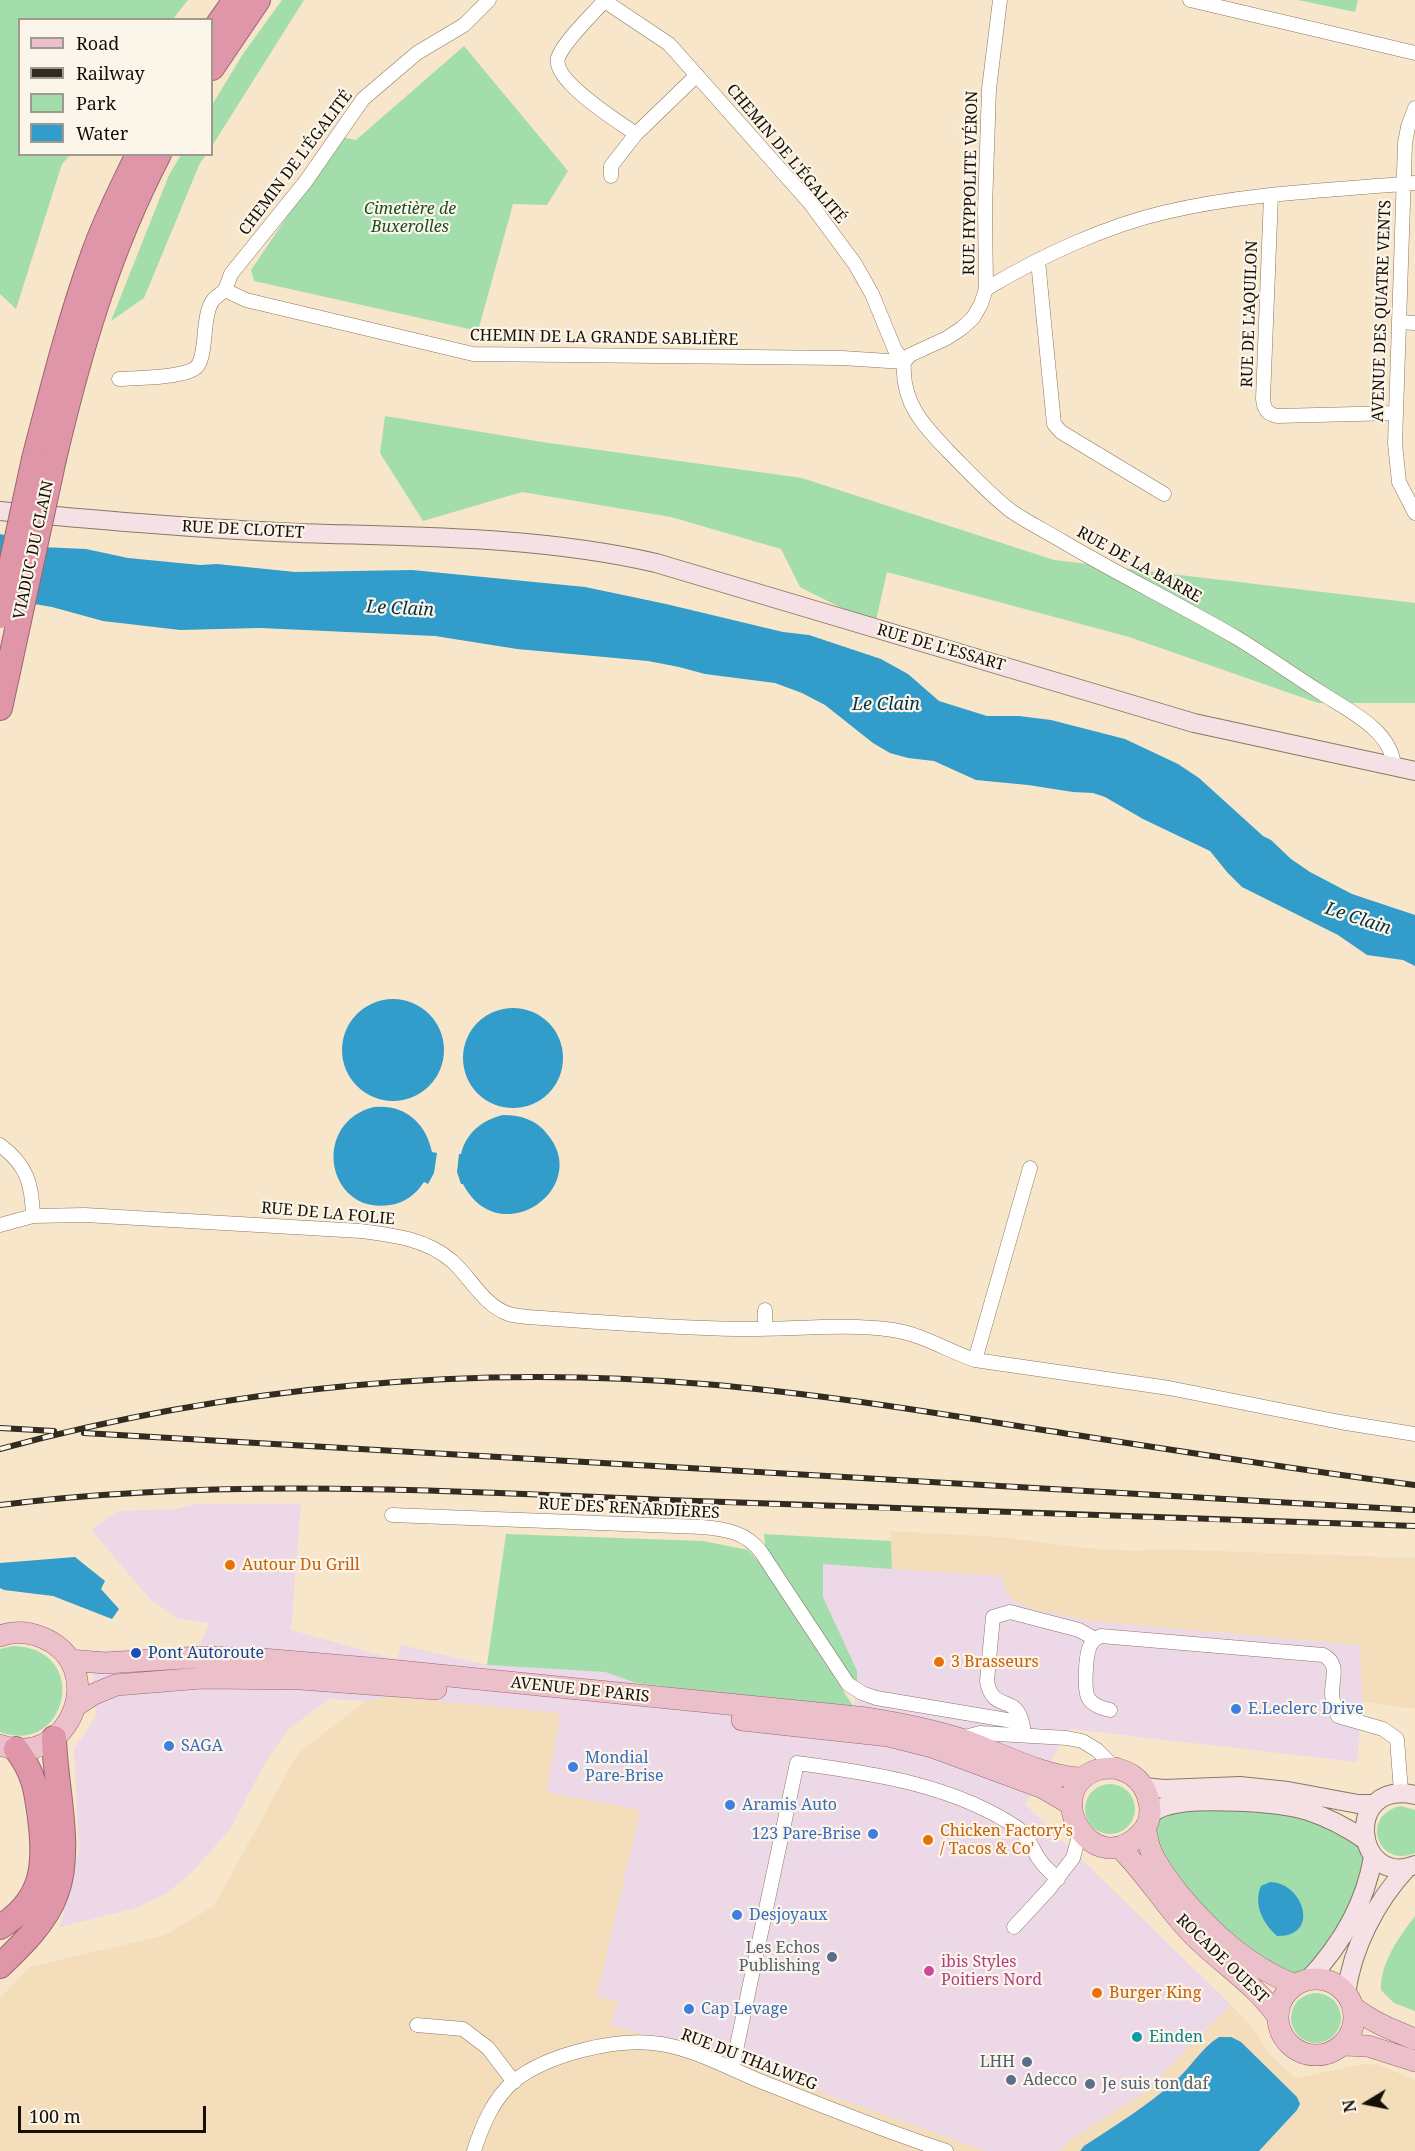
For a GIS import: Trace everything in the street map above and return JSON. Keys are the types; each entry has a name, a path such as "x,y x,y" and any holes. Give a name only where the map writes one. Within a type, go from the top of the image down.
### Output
{"highway":[{"path":"213,32 235,0"},
{"path":"213,67 258,0"},
{"path":"44,459 73,316 93,254 137,156"},
{"path":"44,459 69,394 101,286 136,200 158,156"},
{"name":"VIADUC DU CLAIN","path":"0,616 44,459"},
{"name":"VIADUC DU CLAIN","path":"0,708 44,459"},
{"path":"0,1966 19,1948 43,1918 52,1904 60,1881 64,1853 54,1738"},
{"path":"0,1927 21,1911 31,1899 38,1886 44,1857 36,1784 27,1764 8,1747"}],"main road":[{"name":"RUE DE CLOTET","path":"0,511 234,530 487,540"},
{"name":"RUE DE L'ESSART","path":"487,540 613,553 656,563 1194,723 1415,771"},
{"path":"2,1634 21,1632 48,1639 59,1647 70,1660 76,1674 78,1689 76,1705 63,1729 54,1738 40,1745 8,1747"},
{"name":"AVENUE DE PARIS","path":"70,1660 99,1663 225,1657 369,1668 867,1718 915,1726 959,1739 1056,1775 1082,1778"},
{"name":"AVENUE DE PARIS","path":"76,1705 116,1685 175,1679 230,1677 370,1683 533,1698 889,1736 959,1756 1043,1788 1072,1805"},
{"path":"1148,1821 1149,1800 1144,1787 1132,1775 1115,1768 1098,1770 1082,1778 1074,1791 1072,1805 1074,1820 1080,1832 1088,1840 1110,1846 1134,1841 1148,1821 1167,1806 1187,1802 1234,1802 1307,1810 1365,1840"},
{"path":"1144,1787 1164,1789 1240,1786 1288,1791 1358,1804 1374,1804"},
{"path":"1408,1793 1386,1796 1374,1804 1364,1821 1365,1840 1373,1857 1390,1866 1412,1866"},
{"name":"ROCADE OUEST","path":"1148,1821 1151,1852 1168,1881 1199,1917 1235,1951 1256,1966 1302,1982"},
{"name":"ROCADE OUEST","path":"1110,1846 1134,1861 1182,1923 1266,2001 1278,2017"},
{"path":"1373,1857 1365,1892 1331,1956 1286,1993 1280,2004 1279,2028 1284,2038 1300,2052 1322,2055 1333,2052 1342,2045 1353,2027 1349,1970 1371,1919 1398,1878 1412,1866"},
{"path":"1302,1982 1319,1979 1339,1986 1367,2018 1415,2039"},
{"path":"1342,2045 1368,2046 1415,2061"}],"street":[{"name":"CHEMIN DE L'ÉGALITÉ","path":"225,290 231,274 306,181 363,99 417,53 464,25 489,0"},
{"name":"CHEMIN DE L'ÉGALITÉ","path":"604,0 669,44 810,203 855,264 872,294 895,350 904,362"},
{"path":"604,0 562,50 557,61 560,72 587,100 636,134"},
{"name":"RUE HYPPOLITE VÉRON","path":"904,362 910,355 947,338 962,328 973,318 986,289 985,208 989,89 1000,0"},
{"path":"1190,0 1415,53"},
{"path":"611,176 611,166 636,134 697,75"},
{"name":"AVENUE DES QUATRE VENTS","path":"1415,108 1405,143 1409,183 1399,322 1396,413 1396,464 1400,482 1415,513"},
{"path":"986,289 1038,261 1097,235 1164,212 1271,195 1409,183"},
{"name":"RUE DE L'AQUILON","path":"1271,195 1264,407 1267,412 1277,416 1396,413"},
{"path":"1038,261 1054,424 1062,432 1164,494"},
{"name":"CHEMIN DE LA GRANDE SABLIÈRE","path":"225,290 246,300 473,354 842,358 904,362"},
{"path":"119,379 161,377 194,369 200,363 207,313 213,299 225,290"},
{"path":"1399,322 1415,322"},
{"name":"RUE DE LA BARRE","path":"904,362 903,374 908,399 922,423 997,499 1012,511 1109,569 1237,638 1344,708 1383,737 1394,760 1394,766"},
{"path":"0,1145 17,1160 25,1171 30,1183 33,1216"},
{"path":"975,1360 1030,1168"},
{"name":"RUE DE LA FOLIE","path":"0,1225 33,1216 85,1215 349,1230 394,1235 426,1244 451,1260 492,1305 509,1314 586,1321 736,1329 856,1327 896,1331 975,1360 1169,1388 1308,1416 1415,1434"},
{"path":"765,1310 765,1329"},
{"name":"RUE DES RENARDIÈRES","path":"392,1515 702,1527 734,1532 756,1545 848,1684 862,1693 904,1704 1007,1719 1018,1723 1023,1731"},
{"path":"1023,1731 1018,1710 1014,1706 996,1700 990,1695 988,1689 993,1617 1010,1612 1080,1630 1095,1639"},
{"path":"1110,1710 1090,1701 1085,1687 1089,1647 1095,1639 1101,1636 1323,1654 1334,1666 1331,1694 1338,1716 1383,1729 1397,1739 1408,1793"},
{"name":"RUE DES RENARDIÈRES","path":"959,1739 980,1733 1023,1731 1067,1738 1082,1741 1097,1750 1115,1768"},
{"path":"732,2069 797,1762 876,1775 925,1787 971,1803 1020,1830 1030,1842 1044,1867 1058,1878"},
{"path":"1014,1927 1073,1858 1080,1832"},
{"path":"1073,1858 1110,1846"},
{"path":"417,2025 463,2029 488,2048 513,2082"},
{"name":"RUE DU THALWEG","path":"474,2151 493,2105 513,2082 547,2063 589,2048 631,2042 662,2044 690,2052 845,2114 946,2151"}],"shaded area":[{"path":"196,1504 301,1504 291,1630 397,1659 401,1645 487,1665 605,1672 637,1683 854,1709 857,1671 823,1597 823,1563 1001,1576 1006,1591 1031,1609 1092,1621 1360,1645 1363,1702 1357,1762 1070,1729 1025,1804 1231,2005 1144,2093 1070,2140 1059,2151 985,2151 725,2058 611,2025 597,1996 640,1811 546,1792 560,1713 391,1697 366,1701 329,1699 290,1728 266,1761 231,1828 193,1871 166,1894 133,1909 60,1927 79,1850 74,1749 96,1716 91,1651 199,1646 210,1623 178,1619 150,1599 91,1530 117,1511 177,1509"},
{"path":"890,1531 1002,1537 1085,1548 1135,1551 1157,1549 1415,1558 1415,1709 1363,1702 1359,1645 1092,1621 1031,1609 1012,1599 1006,1591 1001,1576 892,1569"},
{"path":"391,1697 560,1713 547,1792 640,1810 597,1996 618,2002 611,2025 725,2058 985,2151 0,2151 0,1998 30,1967 165,1935 214,1906 298,1753 366,1701"},
{"path":"1231,2005 1252,2027 1270,2055 1296,2078 1364,2064 1379,2065 1415,2080 1415,2151 1059,2151 1070,2140 1144,2093"}],"green space":[{"path":"0,0 188,0 174,18 18,18 18,156 69,156 62,164 16,309 0,294"},
{"path":"282,0 304,0 213,144 213,103 243,54"},
{"path":"1298,0 1358,0 1355,12"},
{"name":"Cimetière de Buxerolles","path":"464,46 568,171 547,205 513,204 478,331 254,281 251,270 341,137 356,140"},
{"path":"180,156 205,156 200,163 144,298 111,321 169,175"},
{"path":"385,416 542,442 802,478 1054,560 1415,603 1415,703 1318,703 1129,637 887,572 875,625 800,587 781,549 671,517 522,492 423,521 380,453"},
{"path":"506,1534 703,1541 748,1550 764,1568 855,1709 636,1683 605,1672 487,1665"},
{"path":"764,1534 891,1541 892,1569 823,1564 823,1597 857,1671 857,1684 846,1674 765,1546"},
{"path":"13,1646 38,1651 54,1664 62,1681 62,1699 55,1716 42,1729 23,1736 0,1732 0,1649"},
{"path":"1105,1784 1115,1784 1128,1791 1135,1804 1135,1814 1128,1827 1115,1834 1105,1834 1096,1830 1089,1823 1085,1814 1085,1804 1089,1795 1096,1788"},
{"path":"1401,1806 1415,1810 1415,1853 1402,1856 1391,1854 1383,1848 1378,1839 1377,1829 1380,1819 1388,1811"},
{"path":"1229,1809 1280,1813 1321,1822 1361,1847 1365,1857 1354,1902 1312,1969 1297,1974 1284,1974 1265,1964 1190,1895 1156,1845 1155,1825 1161,1817 1171,1811"},
{"path":"1415,1916 1415,2011 1394,2003 1381,1990 1387,1960"},
{"path":"1311,1993 1321,1993 1334,2000 1341,2013 1341,2023 1334,2036 1321,2043 1311,2043 1302,2039 1295,2032 1291,2023 1291,2013 1295,2004 1302,1997"}],"water":[{"name":"Le Clain","path":"0,534 41,547 86,549 128,558 200,565 217,564 295,572 412,570 585,587 783,632 809,635 881,659 908,674 939,701 987,716 1019,716 1051,720 1125,739 1178,764 1199,778 1263,836 1310,872 1352,894 1415,915 1415,966 1403,960 1367,955 1338,935 1242,887 1210,851 1143,819 1105,797 1093,793 976,780 934,761 890,753 873,743 825,705 775,683 705,674 648,661 517,649 435,636 260,628 180,630 103,621 52,607 0,598"},
{"path":"393,999 412,1003 429,1014 440,1031 444,1050 440,1069 429,1086 412,1097 393,1101 374,1097 357,1086 346,1069 342,1050 346,1031 357,1014 374,1003"},
{"path":"513,1008 541,1016 555,1030 563,1058 555,1086 541,1100 513,1108 485,1100 471,1086 463,1058 471,1030 485,1016"},
{"path":"374,1107 385,1107 404,1112 419,1124 425,1132 432,1152 437,1153 434,1173 428,1184 424,1182 410,1197 390,1205 369,1204 352,1196 340,1183 334,1166 334,1148 341,1130 354,1116"},
{"path":"503,1115 522,1117 534,1122 548,1135 558,1155 558,1175 550,1192 535,1206 517,1213 498,1213 479,1204 461,1184 457,1172 459,1154 471,1134 488,1120"},
{"path":"75,1557 105,1581 101,1589 119,1609 112,1619 53,1596 0,1588 0,1563"},
{"path":"1270,1882 1292,1891 1299,1900 1303,1910 1303,1920 1299,1928 1291,1934 1277,1936 1267,1925 1261,1913 1258,1900 1261,1886"},
{"path":"1219,2037 1231,2037 1241,2042 1297,2097 1300,2104 1259,2151 1080,2151 1162,2092 1206,2047"}],"railway":[{"path":"0,1449 173,1410 261,1396 438,1379 527,1377 616,1379 704,1384 825,1397 1415,1485"},
{"path":"0,1428 54,1431"},
{"path":"84,1433 1415,1510"},
{"path":"0,1505 83,1496 166,1491 417,1490 1415,1526"}],"place":[{"name":"Autour Du Grill","path":"230,1565"},
{"name":"Pont Autoroute","path":"136,1653"},
{"name":"3 Brasseurs","path":"939,1662"},
{"name":"E.Leclerc Drive","path":"1236,1709"},
{"name":"SAGA","path":"169,1746"},
{"name":"Mondial Pare-Brise","path":"573,1767"},
{"name":"Aramis Auto","path":"730,1805"},
{"name":"123 Pare-Brise","path":"873,1834"},
{"name":"Chicken Factory's / Tacos & Co'","path":"928,1840"},
{"name":"Desjoyaux","path":"737,1915"},
{"name":"Les Echos Publishing","path":"832,1957"},
{"name":"ibis Styles Poitiers Nord","path":"929,1971"},
{"name":"Burger King","path":"1097,1993"},
{"name":"Cap Levage","path":"689,2009"},
{"name":"Einden","path":"1137,2037"},
{"name":"LHH","path":"1027,2062"},
{"name":"Adecco","path":"1011,2080"},
{"name":"Je suis ton daf","path":"1090,2084"}]}
